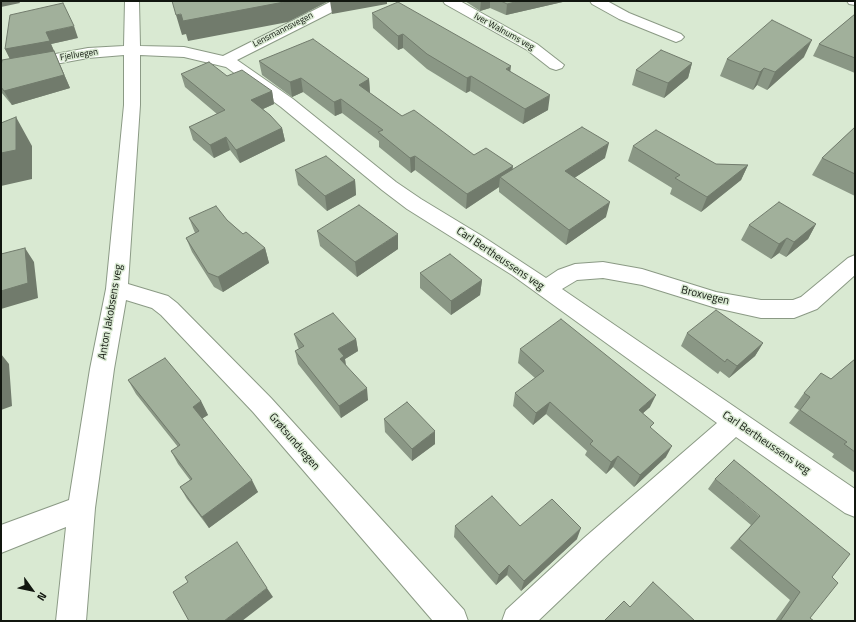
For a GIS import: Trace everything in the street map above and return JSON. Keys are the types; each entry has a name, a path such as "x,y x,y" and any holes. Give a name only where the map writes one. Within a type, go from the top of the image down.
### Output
{"street":[{"name":"Anton Jakobsens veg","path":"71,621 81,508 102,369 117,289 132,105 132,1"},
{"name":"Lensmannsvegen","path":"224,61 343,1"},
{"name":"Iver Walnums veg","path":"450,1 532,47 556,66"},
{"path":"597,1 624,16 676,38"},
{"name":"Carl Bertheussens veg","path":"133,50 184,52 224,61 246,72 414,204 475,241 855,504"},
{"name":"Fjellvegen","path":"1,68 88,53 133,50"},
{"name":"Broxvegen","path":"545,289 565,276 575,272 603,270 642,277 716,300 761,309 794,309 809,303 855,263"},
{"name":"Grøtsundvegen","path":"117,289 160,302 169,309 262,405 453,621"},
{"path":"518,621 594,548 735,422"},
{"path":"1,539 81,508"}],"building":[{"path":"172,1 287,1 183,21 181,14 176,15"},
{"path":"501,1 519,1 507,4"},
{"path":"398,2 511,66 506,69 550,95 525,109 471,76 467,78 427,54 403,34 398,36 372,13"},
{"path":"63,3 74,26 46,32 50,41 5,49 10,15"},
{"path":"855,14 855,58 819,44"},
{"path":"772,20 812,40 775,72 764,68 760,72 727,59"},
{"path":"313,39 369,79 359,85 402,116 414,110 474,155 486,148 513,166 467,194 415,156 410,158 378,132 383,130 341,99 334,102 301,78 290,82 259,61"},
{"path":"661,50 692,63 668,83 636,70"},
{"path":"54,51 64,75 4,91 1,87 2,60"},
{"path":"209,62 227,76 242,70 272,91 251,100 270,115 282,128 236,150 226,137 210,145 189,127 225,110 181,74"},
{"path":"16,117 16,150 1,153 1,123"},
{"path":"582,127 609,143 565,171 610,202 569,230 500,177"},
{"path":"855,127 855,174 822,158"},
{"path":"656,130 716,164 748,165 707,197 675,178 680,175 633,146"},
{"path":"326,156 355,180 325,196 295,170"},
{"path":"779,202 816,224 794,242 787,238 779,244 749,225"},
{"path":"359,205 398,234 355,262 317,231"},
{"path":"216,206 227,220 243,234 246,232 265,248 218,277 208,273 186,238 199,231 189,218"},
{"path":"25,248 28,283 1,291 1,254"},
{"path":"450,254 482,280 451,301 420,273"},
{"path":"716,310 763,343 737,366 727,359 725,362 687,333"},
{"path":"333,313 356,339 338,349 344,356 340,359 367,388 339,406 295,351 304,346 294,334"},
{"path":"561,319 656,395 639,410 654,423 650,427 672,446 640,475 618,456 611,462 590,444 593,441 550,402 536,413 515,393 544,371 520,349"},
{"path":"165,358 201,401 193,407 252,480 202,517 180,487 192,479 171,451 180,445 128,380"},
{"path":"855,359 855,452 844,444 847,442 800,410 810,397 804,393 821,373 831,379"},
{"path":"407,402 435,431 412,449 384,419"},
{"path":"734,460 850,554 832,577 838,583 810,618 814,621 780,621 800,592 739,539 760,516 715,479"},
{"path":"492,496 520,526 552,499 581,528 524,581 509,565 499,575 455,526"},
{"path":"237,542 267,588 224,621 189,621 173,592 188,582 185,577"},
{"path":"653,582 695,621 605,620 624,601 630,607"}]}
